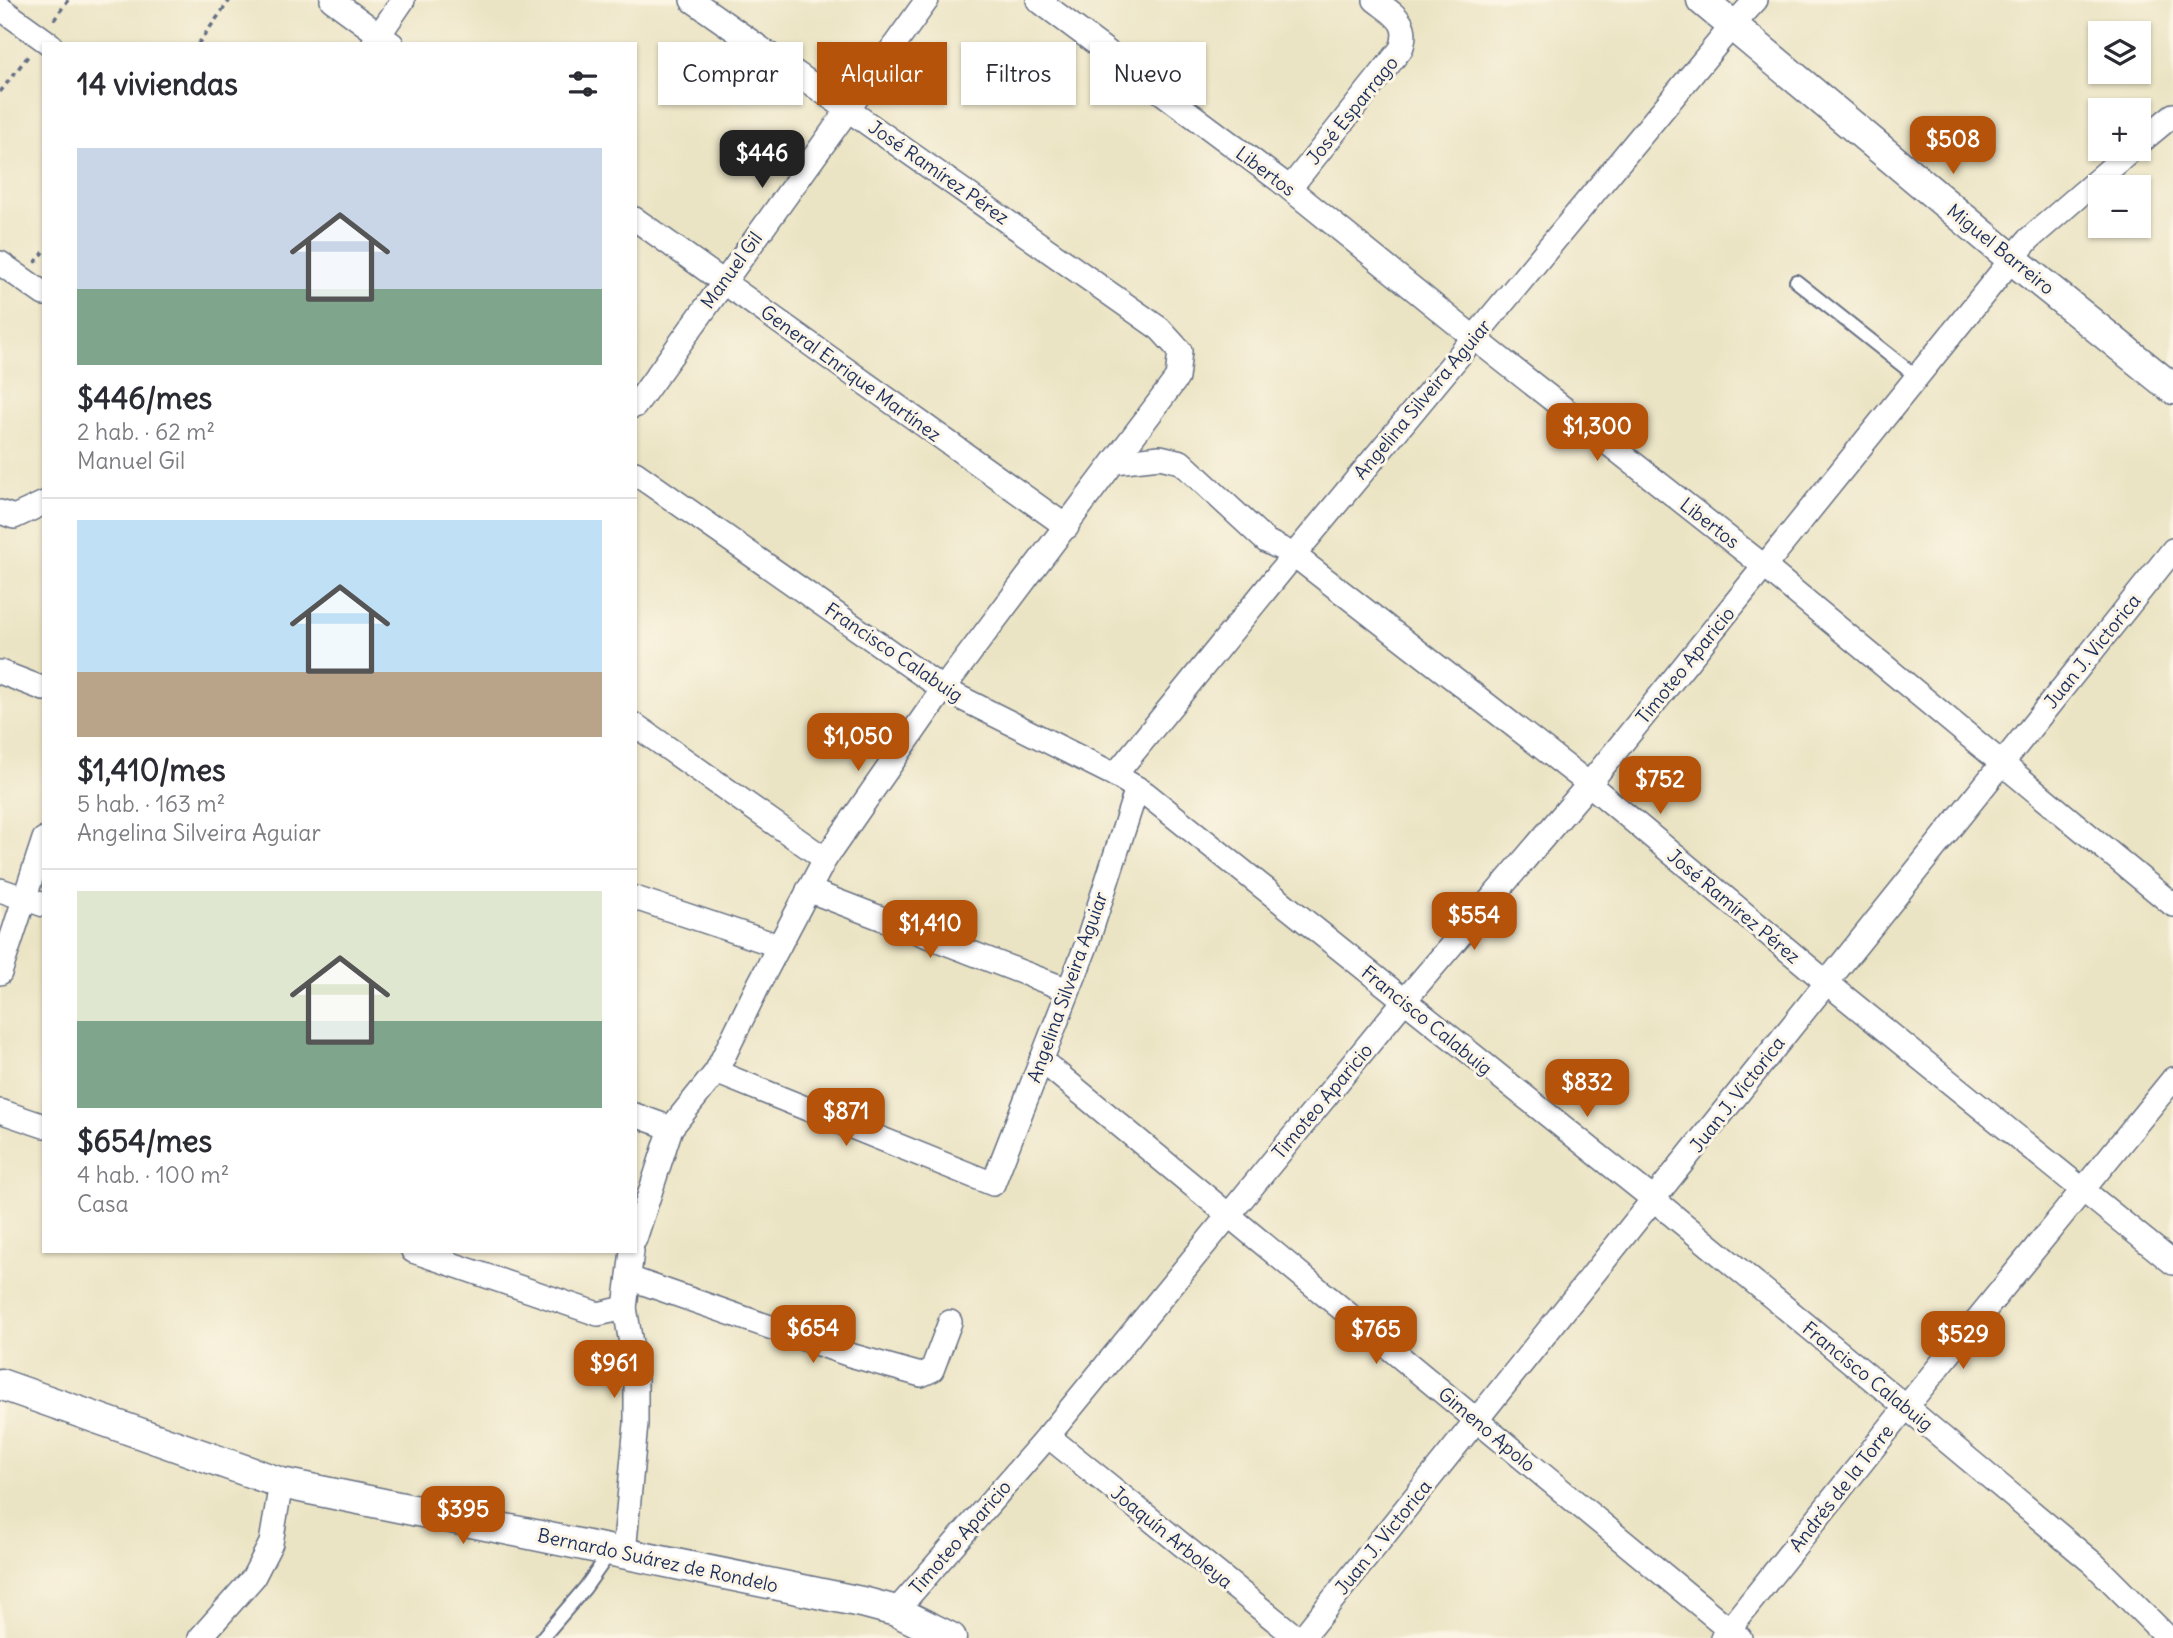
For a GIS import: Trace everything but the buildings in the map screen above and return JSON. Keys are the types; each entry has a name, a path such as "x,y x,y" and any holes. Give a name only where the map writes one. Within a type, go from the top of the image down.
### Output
{"street":[{"path":"332,0 381,41 403,0"},
{"name":"José Ramírez Pérez","path":"692,0 1160,328 1180,351 1177,378 1115,462"},
{"name":"Manuel Gil","path":"637,403 927,0"},
{"name":"Libertos","path":"1038,0 1290,188 1473,337 1765,566 2173,905"},
{"name":"José Esparrago","path":"1290,188 1401,49 1406,37 1403,25 1375,0"},
{"name":"Miguel Barreiro","path":"1703,0 2012,259 2173,389"},
{"name":"Angelina Silveira Aguiar","path":"1115,775 1473,337 1756,0"},
{"path":"0,8 47,42"},
{"path":"2151,133 2173,114"},
{"name":"Timoteo Aparicio","path":"896,1611 1048,1436 1404,1001 1588,784 2012,259 2029,239 2119,161"},
{"name":"General Enrique Martínez","path":"637,220 1067,527"},
{"path":"0,263 42,293"},
{"name":"José Ramírez Pérez","path":"1115,462 1160,457 1181,462 1266,541 1294,555 1588,784 1826,982 2173,1263"},
{"path":"637,1233 671,1128 716,1072 825,859 943,689 1115,462"},
{"name":"Francisco Calabuig","path":"637,473 943,689 1137,788 1653,1199 1906,1407 2094,1563 2168,1638"},
{"path":"0,512 14,517 42,504"},
{"name":"Juan J. Victorica","path":"1302,1638 2173,550"},
{"path":"0,672 42,688"},
{"path":"637,726 825,859"},
{"name":"Angelina Silveira Aguiar","path":"716,1072 993,1184 1086,946 1137,788"},
{"path":"0,973 34,901 42,851"},
{"path":"0,890 34,901"},
{"path":"808,890 1068,990"},
{"path":"637,899 779,946"},
{"name":"Gimeno Apolo","path":"1041,1060 1476,1420 1730,1635"},
{"name":"Andrés de la Torre","path":"1730,1635 1906,1407 2173,1079"},
{"path":"0,1111 42,1125"},
{"path":"637,1116 671,1128"},
{"path":"420,1253 598,1314 625,1308"},
{"path":"617,1552 636,1424 636,1373 625,1308 632,1253"},
{"path":"629,1278 850,1355 921,1375 932,1370 950,1322"},
{"name":"Bernardo Suárez de Rondelo","path":"1,1388 281,1483 866,1602 896,1611 951,1638"},
{"name":"Joaquín Arboleya","path":"1048,1436 1297,1638"},
{"path":"201,1638 253,1578 271,1543 281,1483"}],"lane":[{"path":"1796,281 1917,377"},
{"path":"542,1638 617,1552"}],"path":[{"path":"199,42 230,0"}]}
